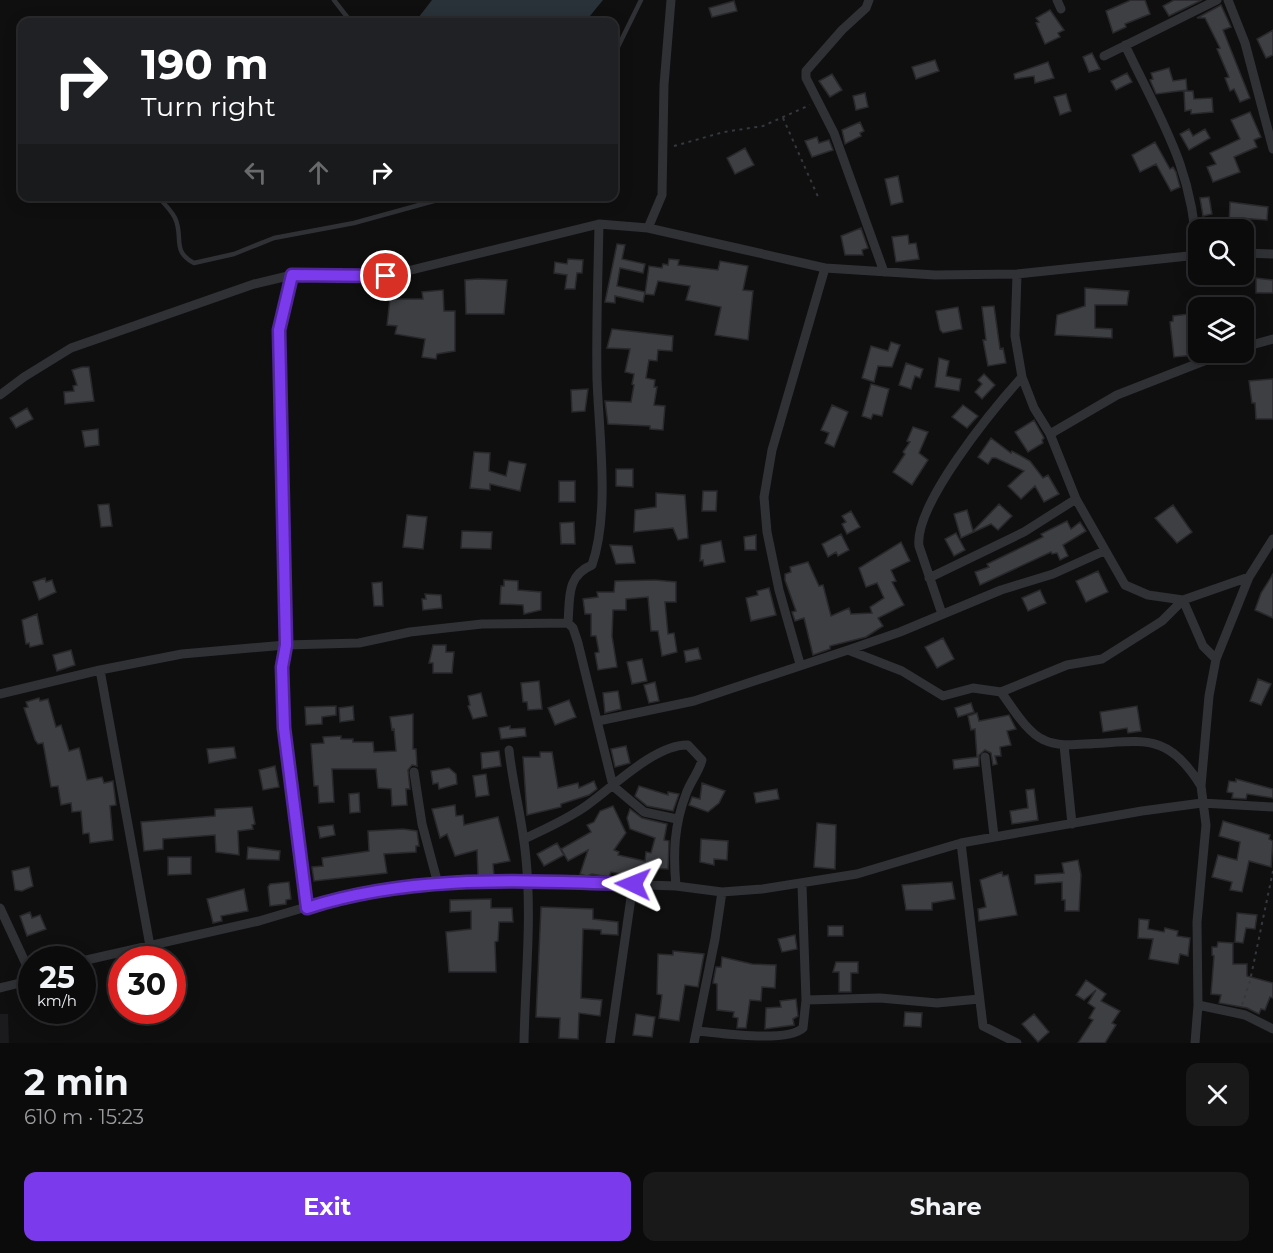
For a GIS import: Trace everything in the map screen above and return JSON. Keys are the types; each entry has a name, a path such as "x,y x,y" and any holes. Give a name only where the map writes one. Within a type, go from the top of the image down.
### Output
{"street":[{"path":"648,228 662,195 662,149 671,0"},
{"path":"869,0 866,8 842,30 806,71 806,78 834,133 884,272"},
{"path":"1104,56 1217,0"},
{"path":"1228,0 1245,43 1273,150"},
{"path":"1125,45 1157,104 1185,176 1194,219"},
{"path":"0,395 71,348 218,296 292,275 391,275 599,224 648,228 825,268 935,275 1017,274 1188,256"},
{"path":"568,623 573,583 580,570 592,565 598,545 600,448 596,306 599,224"},
{"path":"1254,253 1273,254"},
{"path":"800,664 779,590 767,532 764,497 772,450 825,268"},
{"path":"1017,274 1015,336 1022,377 1034,408 1050,434 1076,499 1125,585 1148,595 1184,600"},
{"path":"292,275 279,330 286,645 282,667 284,728 307,908"},
{"path":"1254,345 1273,339"},
{"path":"1050,434 1117,395 1199,363"},
{"path":"942,614 919,546 917,535 921,520 968,443 990,413 1022,377"},
{"path":"928,578 1024,532 1076,499"},
{"path":"1195,1043 1198,1005 1197,922 1206,825 1201,786 1209,696 1216,659 1249,577 1273,539"},
{"path":"598,721 694,700 848,650 1001,590 1053,574 1104,551"},
{"path":"848,650 902,671 943,696 973,687 1001,692 1067,665 1102,659 1162,621 1184,600 1249,577"},
{"path":"1184,600 1203,646 1216,659"},
{"path":"0,694 100,670 182,654 286,645 359,643 410,632 482,624 568,623 573,628 578,643 613,786 628,802 644,812 677,819"},
{"path":"100,670 150,946 307,908 350,894 438,884 528,881 676,886 722,892 802,885 857,874 961,843 1142,811 1202,803 1273,807"},
{"path":"1001,692 1042,740 1064,745 1141,741 1160,744 1175,753 1201,786"},
{"path":"524,839 577,812 659,753 680,745 688,745 702,760 686,793 677,819 673,852 676,886"},
{"path":"1064,745 1072,824"},
{"path":"509,750 513,790 523,825 528,881 524,1043"},
{"path":"984,757 994,836"},
{"path":"414,772 422,824 438,884"},
{"path":"961,843 978,999 984,1028 1017,1043"},
{"path":"610,1043 633,884"},
{"path":"697,1031 764,1037 791,1035 803,1028 806,999 802,885"},
{"path":"694,1043 722,892"},
{"path":"0,908 18,948"},
{"path":"0,988 18,983"},
{"path":"806,999 880,998 937,1003 978,999"},
{"path":"1198,1005 1239,1014 1273,1029"}],"lane":[{"path":"334,0 348,18"},
{"path":"618,47 641,0"},
{"path":"161,201 176,219 180,252 194,263 234,254 274,237 354,223 434,201"}],"path":[{"path":"662,149 736,129 753,129 818,101"},
{"path":"783,118 819,199"},
{"path":"1239,1014 1250,981 1273,871"}],"shaded area":[{"path":"432,0 603,0 588,18 418,18"},
{"path":"0,1014 8,1014 9,1043 0,1043"}],"building":[{"path":"1131,0 1145,0 1150,14 1125,24 1126,27 1113,33 1106,11"},
{"path":"1174,0 1202,0 1169,16 1163,6"},
{"path":"734,1 737,11 712,17 709,8"},
{"path":"1221,5 1231,27 1223,30 1250,98 1240,102 1234,89 1230,91 1225,78 1229,77 1217,49 1220,48 1205,18 1197,18"},
{"path":"1050,10 1064,30 1058,33 1060,37 1045,44 1036,18"},
{"path":"1273,30 1273,55 1266,58 1257,39"},
{"path":"1092,53 1100,69 1089,72 1083,57"},
{"path":"935,60 939,71 916,79 912,67"},
{"path":"1048,62 1054,78 1035,83 1034,76 1015,79 1014,74"},
{"path":"1169,68 1173,81 1186,79 1187,90 1156,94 1150,80 1153,79 1151,73"},
{"path":"1127,73 1132,82 1116,90 1111,81"},
{"path":"832,74 842,90 830,97 819,81"},
{"path":"1184,91 1193,91 1194,99 1212,98 1213,112 1191,114 1191,110 1185,111"},
{"path":"865,93 868,107 856,110 853,96"},
{"path":"1066,94 1071,111 1060,115 1054,97"},
{"path":"1250,112 1261,137 1254,140 1257,147 1234,157 1240,172 1213,182 1207,167 1216,164 1210,153 1240,139 1231,120"},
{"path":"860,122 864,131 860,133 861,136 845,144 842,130"},
{"path":"1189,129 1193,136 1205,129 1210,138 1189,150 1180,134"},
{"path":"817,137 819,143 829,140 833,150 812,157 805,141"},
{"path":"1155,142 1170,169 1173,167 1176,172 1180,187 1171,191 1156,164 1140,172 1132,155"},
{"path":"745,148 754,165 735,174 727,158"},
{"path":"898,176 903,202 891,205 885,179"},
{"path":"1209,197 1212,214 1203,216 1200,198"},
{"path":"1230,202 1268,207 1267,220 1229,219"},
{"path":"861,228 868,248 862,250 863,255 845,255 841,236"},
{"path":"908,235 909,244 916,243 919,259 896,262 892,237"},
{"path":"617,244 625,245 622,259 645,264 643,273 620,268 617,286 645,292 643,302 615,296 615,303 605,302"},
{"path":"568,259 583,260 582,273 577,273 575,289 565,289 567,275 554,273 555,262 567,264"},
{"path":"669,259 679,260 678,265 718,270 720,261 748,266 743,290 753,291 748,340 715,335 721,307 686,300 690,286 658,281 654,295 645,294 649,266 662,268 663,264 668,265"},
{"path":"1256,278 1273,280 1273,293 1256,293"},
{"path":"465,280 507,280 504,314 466,314"},
{"path":"1085,288 1129,291 1127,305 1095,305 1095,328 1112,329 1112,338 1055,335 1057,315 1085,306"},
{"path":"443,290 444,311 455,311 455,351 437,354 436,359 422,357 425,339 395,334 397,326 387,325 390,299 423,299 422,292"},
{"path":"994,306 1000,349 1003,348 1006,363 988,366 983,340 986,340 982,307"},
{"path":"958,307 962,329 943,333 940,330 936,311"},
{"path":"1188,314 1188,356 1174,357 1170,322 1173,321 1173,316"},
{"path":"612,329 673,336 672,351 658,350 657,361 649,360 646,378 655,380 654,387 657,387 654,405 665,406 663,430 650,429 650,426 608,424 605,401 631,402 634,385 632,384 634,374 625,372 630,349 607,348"},
{"path":"891,342 900,345 892,367 878,366 874,382 862,378 871,346 888,351"},
{"path":"939,358 949,361 946,376 961,379 959,391 935,387"},
{"path":"906,363 923,369 920,378 915,376 911,389 899,385"},
{"path":"89,367 94,401 65,404 64,392 74,391 73,386 77,385 72,370"},
{"path":"984,374 995,385 982,399 975,392 982,384 978,380"},
{"path":"1273,379 1273,419 1256,419 1255,403 1252,403 1249,381"},
{"path":"871,384 889,389 882,416 873,414 871,419 862,416"},
{"path":"588,389 585,411 572,412 571,390"},
{"path":"832,405 848,412 834,447 825,443 829,433 821,430"},
{"path":"963,405 978,416 967,428 952,417"},
{"path":"27,408 33,419 16,428 10,418"},
{"path":"1034,420 1044,438 1043,443 1028,452 1015,432"},
{"path":"913,427 928,432 919,453 928,460 912,485 893,472 905,454 903,452 910,442 907,441"},
{"path":"98,429 99,445 85,447 82,431"},
{"path":"991,438 1011,453 1012,451 1030,461 1043,478 1048,475 1059,494 1044,502 1035,486 1021,499 1008,486 1024,471 996,458 992,458 988,464 978,457"},
{"path":"474,452 490,453 489,471 506,476 509,461 526,464 520,491 490,484 490,490 470,488"},
{"path":"616,469 633,469 633,487 616,486"},
{"path":"559,481 575,481 575,502 559,502"},
{"path":"703,491 717,491 716,511 702,511"},
{"path":"656,493 685,495 688,538 678,540 673,528 634,532 635,510 656,507"},
{"path":"109,504 112,526 101,527 98,505"},
{"path":"999,504 1012,516 998,530 991,524 961,538 954,514 967,510 973,531"},
{"path":"1173,505 1192,532 1177,543 1155,518"},
{"path":"851,511 860,527 847,534 842,524 846,522 842,516"},
{"path":"407,515 427,517 423,549 403,547"},
{"path":"1067,521 1071,529 1080,522 1086,531 1063,545 1068,556 1060,560 1057,553 1052,554 1051,552 980,585 975,572 989,567 987,564 1043,537 1041,534"},
{"path":"574,522 575,544 561,544 560,523"},
{"path":"462,531 492,532 491,549 461,548"},
{"path":"956,533 965,550 954,556 945,539"},
{"path":"841,534 849,550 838,556 836,552 828,557 822,544"},
{"path":"756,535 756,550 745,550 744,537"},
{"path":"721,541 725,562 704,566 703,560 700,561 701,545"},
{"path":"901,542 910,561 891,570 896,581 892,582 904,605 878,618 883,626 866,637 830,646 830,649 813,655 804,618 795,621 792,612 796,611 785,580 785,574 791,572 790,567 808,562 819,586 823,585 831,616 849,608 851,614 872,613 870,607 884,598 877,583 866,587 859,568"},
{"path":"610,545 632,546 635,563 616,564"},
{"path":"1098,571 1108,592 1086,602 1076,581"},
{"path":"1273,574 1273,618 1255,610 1261,593"},
{"path":"45,578 46,582 52,580 56,592 39,600 33,582"},
{"path":"504,580 518,581 518,590 541,592 541,610 524,614 523,605 500,604 501,586 504,586"},
{"path":"615,581 676,582 676,602 665,602 668,634 674,633 677,652 662,656 658,631 651,631 648,597 626,599 626,610 613,610 612,636 617,667 598,670 595,653 599,652 596,636 591,636 591,614 585,614 583,599 598,597 597,592 614,592"},
{"path":"382,582 383,606 374,606 372,583"},
{"path":"769,588 776,615 751,621 746,598 758,595 757,591"},
{"path":"1040,590 1046,603 1028,611 1022,598"},
{"path":"425,594 441,595 442,608 423,610 422,599 426,599"},
{"path":"37,614 43,644 30,647 29,643 26,644 22,620"},
{"path":"943,638 954,659 937,668 925,647"},
{"path":"433,645 446,645 446,652 454,652 452,673 433,673 433,663 429,663"},
{"path":"698,648 701,659 686,662 684,651"},
{"path":"71,650 75,665 57,671 53,655"},
{"path":"642,659 647,681 632,684 627,662"},
{"path":"1258,679 1271,684 1261,705 1250,701"},
{"path":"539,681 542,709 528,710 527,702 523,702 521,683"},
{"path":"655,682 659,701 649,703 644,685"},
{"path":"618,691 621,709 605,713 603,693"},
{"path":"481,693 487,716 473,719 468,706 470,705 468,696"},
{"path":"39,698 40,701 48,699 56,727 61,725 69,751 79,748 87,780 102,777 104,783 113,781 116,805 110,806 113,840 90,843 89,833 83,834 81,811 72,812 71,803 61,805 58,786 51,787 43,743 38,744 35,740 24,708 28,707 26,702"},
{"path":"569,700 576,717 555,725 548,708"},
{"path":"971,703 974,712 958,717 955,708"},
{"path":"336,706 336,715 322,717 322,724 306,725 305,707"},
{"path":"353,706 354,720 340,722 339,708"},
{"path":"1137,706 1141,731 1128,733 1127,728 1103,732 1100,712"},
{"path":"977,713 979,721 1009,715 1016,729 1007,731 1011,745 1000,747 1001,756 995,756 997,764 993,765 991,753 985,750 979,755 979,766 954,769 953,760 977,757 975,729 971,730 968,716"},
{"path":"413,714 413,749 416,749 417,766 412,765 408,770 410,789 406,789 407,805 392,806 391,789 378,788 376,769 332,769 334,802 319,803 318,786 314,786 311,744 324,743 323,737 341,736 341,739 353,739 353,742 373,742 374,752 396,751 394,729 392,730 390,717"},
{"path":"510,726 510,729 525,728 526,736 501,739 499,728"},
{"path":"626,746 630,763 615,767 611,749"},
{"path":"234,747 236,758 209,763 207,749"},
{"path":"499,751 501,766 482,769 481,753"},
{"path":"540,752 552,752 558,788 578,783 579,788 594,781 597,789 589,795 561,804 561,807 527,815 523,757 540,757"},
{"path":"275,766 279,787 263,790 259,770"},
{"path":"449,768 456,774 457,784 439,789 438,783 433,784 431,771"},
{"path":"486,774 489,795 476,797 473,776"},
{"path":"1236,779 1273,789 1273,798 1247,794 1246,799 1232,798 1233,793 1227,792 1229,781 1236,782"},
{"path":"702,783 725,791 719,803 708,812 689,805 692,797 700,799"},
{"path":"639,786 668,795 668,792 679,794 673,811 647,806 635,796"},
{"path":"777,789 779,799 756,803 754,793"},
{"path":"1034,789 1038,820 1012,824 1010,811 1028,808 1026,790"},
{"path":"359,793 360,812 350,813 349,794"},
{"path":"455,805 456,816 463,815 464,825 498,817 510,861 493,864 494,876 478,876 477,850 455,856 447,834 440,838 432,809"},
{"path":"613,806 626,833 614,850 619,852 618,855 645,861 646,852 651,853 655,838 630,829 627,818 630,809 642,818 667,824 664,840 669,841 668,869 646,868 642,878 611,872 609,877 592,874 587,876 580,874 588,850 568,861 561,849 591,832 587,825 594,822 600,811"},
{"path":"252,807 255,824 252,825 253,829 238,831 239,855 216,852 215,835 163,839 163,849 144,851 141,822 215,816 215,809"},
{"path":"1223,821 1270,835 1269,839 1273,841 1271,867 1249,861 1242,892 1230,890 1232,882 1212,877 1218,855 1237,860 1240,842 1219,836"},
{"path":"817,823 836,825 835,869 814,867"},
{"path":"333,825 335,835 320,838 318,827"},
{"path":"403,829 417,831 419,846 416,846 416,852 384,854 387,873 314,881 312,867 323,866 322,858 369,851 368,831"},
{"path":"701,839 728,841 727,860 714,859 714,865 700,862"},
{"path":"557,843 564,855 544,866 537,854"},
{"path":"248,847 280,851 279,860 247,859"},
{"path":"168,857 191,857 191,874 168,875"},
{"path":"1078,860 1081,875 1079,911 1065,911 1065,900 1062,900 1062,882 1035,884 1035,875 1064,873 1062,863"},
{"path":"29,867 33,886 22,891 15,890 12,871"},
{"path":"1002,872 1003,876 1008,875 1017,915 979,921 978,909 986,907 980,880"},
{"path":"289,882 291,899 286,900 286,904 270,906 268,887 270,884"},
{"path":"952,882 955,899 932,903 932,910 906,910 902,885"},
{"path":"244,889 248,911 221,916 222,921 213,923 207,899"},
{"path":"491,899 491,908 512,908 513,922 499,922 498,941 495,942 496,972 449,972 446,932 471,929 471,911 450,912 450,900"},
{"path":"541,907 593,909 593,919 618,922 618,935 601,934 601,930 583,929 581,998 602,1000 600,1016 579,1013 578,1039 559,1038 560,1018 536,1017"},
{"path":"30,912 32,918 40,915 46,929 27,936 20,916"},
{"path":"1237,913 1257,915 1255,929 1246,928 1243,943 1235,942"},
{"path":"1139,919 1149,920 1148,929 1164,932 1165,928 1178,931 1177,936 1190,938 1188,956 1180,954 1178,964 1149,959 1153,939 1138,938"},
{"path":"828,926 843,926 843,936 828,936"},
{"path":"795,935 797,949 782,952 778,939"},
{"path":"1218,942 1233,943 1233,964 1247,964 1247,976 1273,983 1273,998 1270,997 1265,1010 1261,1009 1259,1014 1247,1008 1219,1003 1221,995 1211,994 1214,956 1212,947 1217,947"},
{"path":"673,951 704,954 698,987 685,985 679,1021 659,1018 662,995 657,994 658,954 673,955"},
{"path":"722,957 752,964 776,965 775,988 762,987 761,1001 750,1000 746,1028 737,1028 738,1018 733,1017 734,1012 717,1010 717,984 713,983 716,967 721,967"},
{"path":"836,962 858,962 858,973 851,973 851,992 839,992 839,972 833,972"},
{"path":"1086,980 1106,994 1101,1001 1120,1011 1112,1023 1116,1025 1105,1043 1078,1043 1093,1020 1089,1018 1095,1008 1088,1003 1096,990 1084,1000 1076,995"},
{"path":"796,999 798,1016 793,1019 794,1025 765,1029 766,1008 781,1007 780,1001"},
{"path":"905,1012 922,1013 921,1027 904,1026"},
{"path":"636,1014 655,1017 652,1037 633,1035"},
{"path":"1034,1014 1049,1032 1038,1042 1022,1024"}],"route":[{"path":"386,276 328,273 292,275 284,299 279,330 286,645 282,667 284,728 307,908 350,894 398,886 528,881 633,884"}]}
